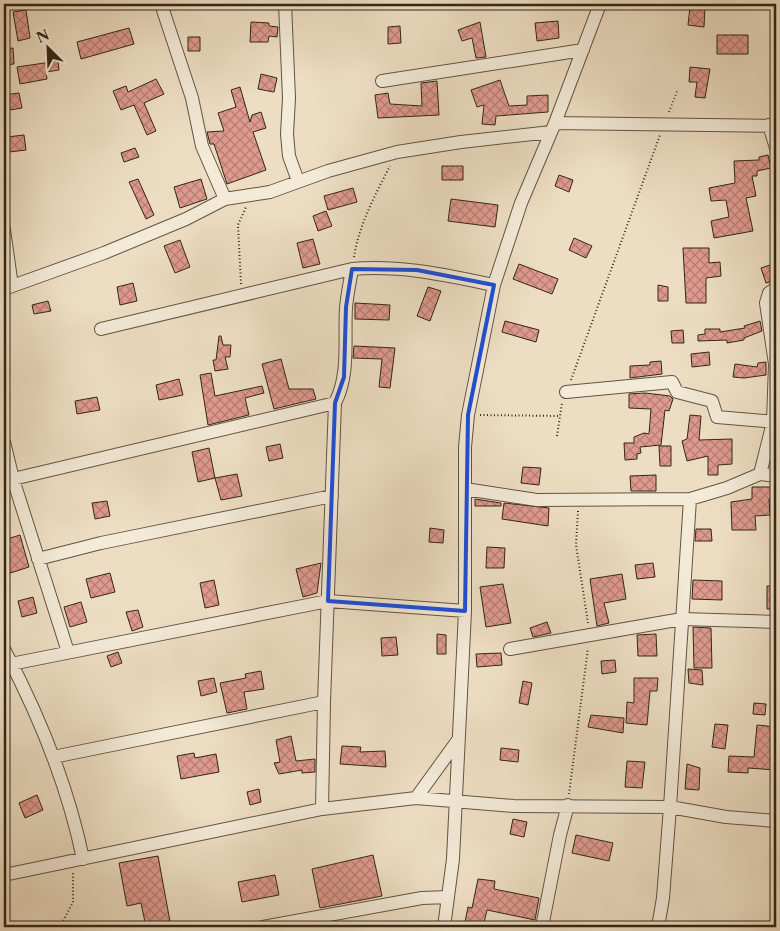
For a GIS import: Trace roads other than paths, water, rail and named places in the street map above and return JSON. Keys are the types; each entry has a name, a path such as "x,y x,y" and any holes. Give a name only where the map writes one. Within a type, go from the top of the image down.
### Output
{"street":[{"path":"161,4 192,98 202,146 225,199"},
{"path":"444,927 453,859 465,611 465,447 468,415 494,285 521,203 553,127 600,4"},
{"path":"285,7 289,98 287,134 289,156 298,181"},
{"path":"382,81 583,50"},
{"path":"4,230 8,287 111,250 225,199 250,197 397,152 553,127 664,125 773,125 776,148"},
{"path":"101,329 352,269 383,266 417,270 494,285"},
{"path":"322,809 335,404 341,392 344,377 346,307 352,269"},
{"path":"760,474 775,422 775,364 766,302 769,293 776,288"},
{"path":"566,392 672,382 677,392 712,401 717,417 775,422"},
{"path":"13,479 335,404"},
{"path":"4,442 13,479 68,652"},
{"path":"465,489 537,500 690,499 727,488 760,474 776,476"},
{"path":"38,559 101,543 332,496"},
{"path":"658,927 663,898 670,807 690,499"},
{"path":"12,664 328,601 465,611"},
{"path":"510,649 682,619 776,622"},
{"path":"4,650 53,757 75,818 83,859"},
{"path":"53,757 324,702"},
{"path":"416,798 458,740"},
{"path":"4,875 322,809 416,798 514,806 670,807 726,817 776,821"},
{"path":"542,927 560,835 568,805"},
{"path":"263,927 422,898 448,897"}]}
